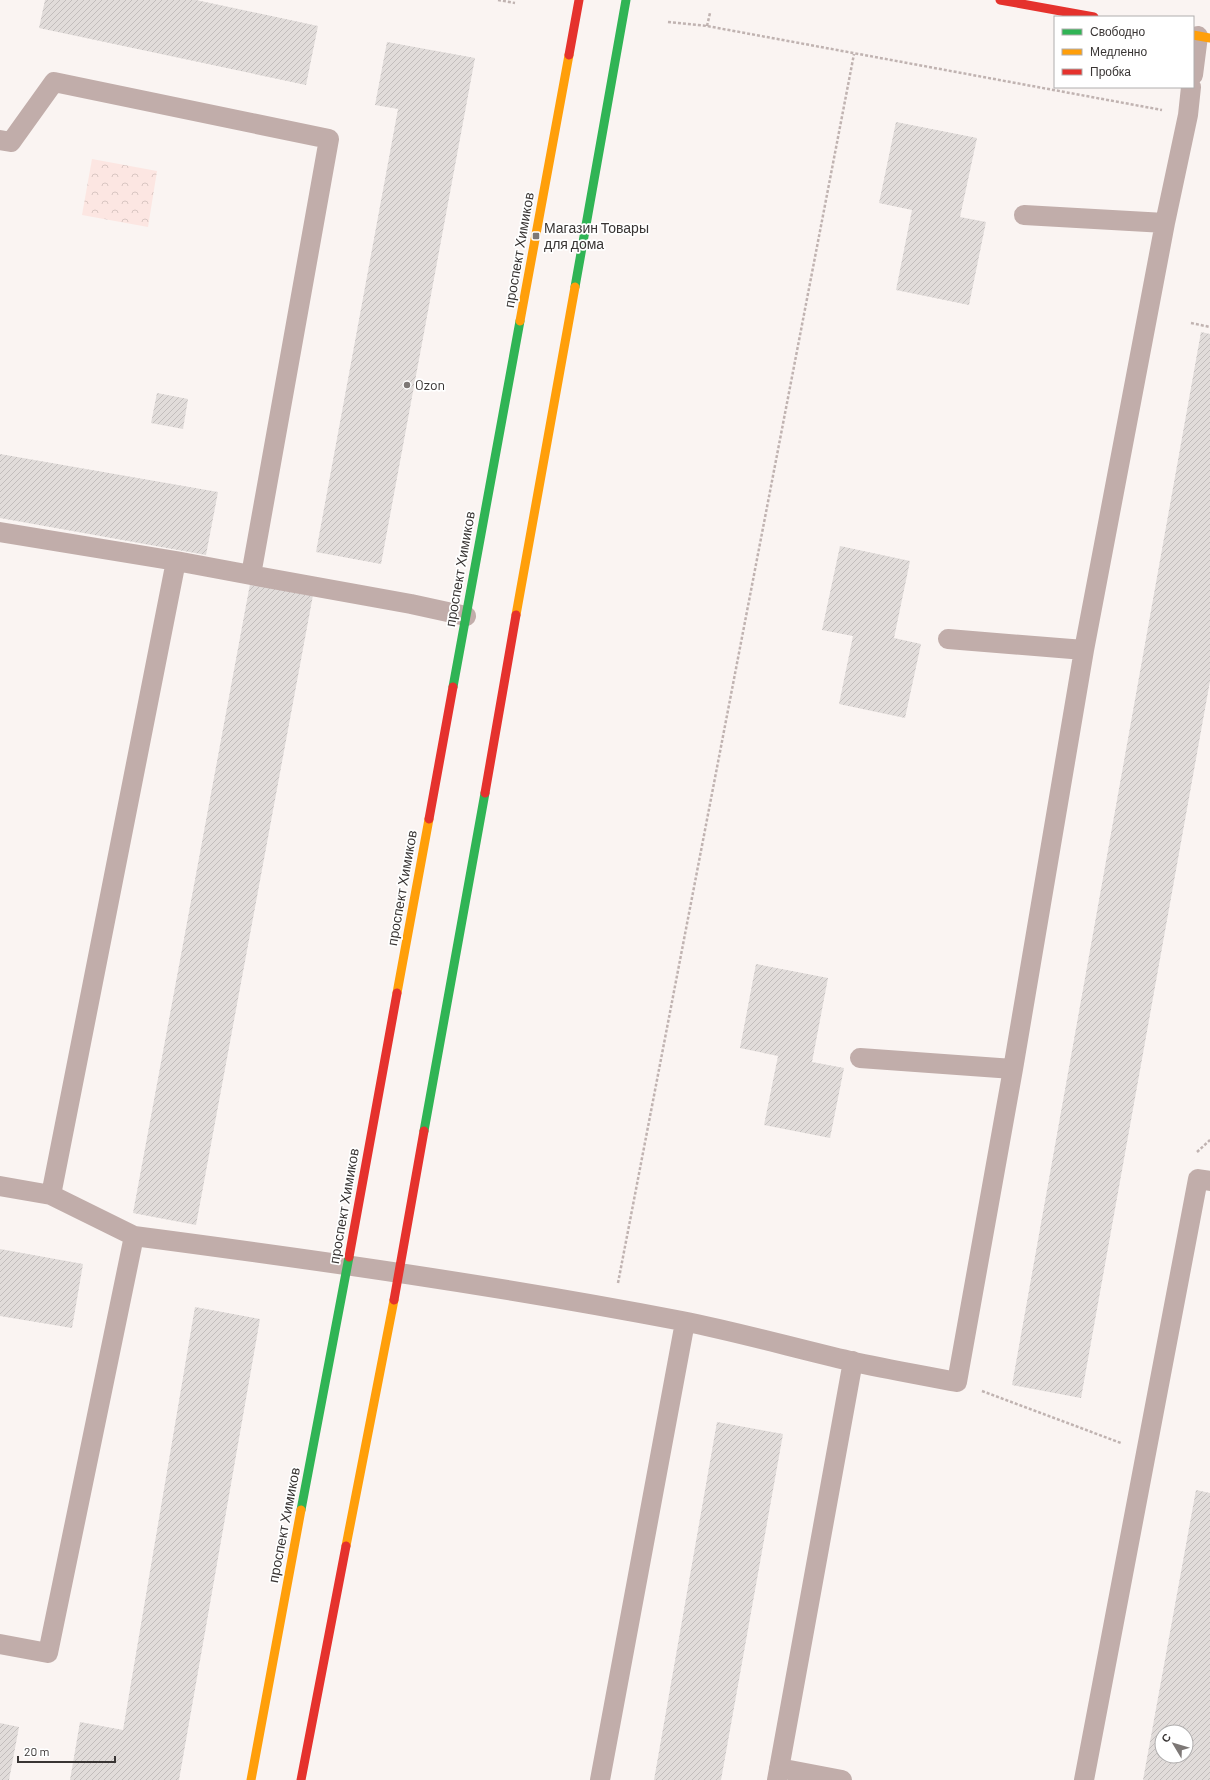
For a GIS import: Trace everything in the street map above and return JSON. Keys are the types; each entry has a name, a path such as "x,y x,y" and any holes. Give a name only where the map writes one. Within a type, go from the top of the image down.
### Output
{"main road":[{"name":"проспект Химиков","path":"251,1780 347,1266 579,0"},
{"path":"302,1780 399,1274 626,0"},
{"path":"1000,0 1088,16"}],"lane":[{"path":"1194,69 1200,36"},
{"path":"0,140 11,142 54,82 329,139 251,575"},
{"path":"0,1186 51,1195 134,1236 499,1289 613,1309 685,1322 853,1361 957,1382 1013,1069 1084,650 1165,223 1188,115 1192,88"},
{"path":"1024,214 1165,223"},
{"path":"0,532 176,561 412,604 466,616"},
{"path":"51,1195 176,561"},
{"path":"948,639 1084,650"},
{"path":"860,1058 1013,1069"},
{"path":"1084,1780 1198,1179 1210,1181"},
{"path":"0,1644 48,1653 134,1236"},
{"path":"600,1780 685,1322"},
{"path":"842,1780 778,1774 853,1361"}],"path":[{"path":"498,0 515,3"},
{"path":"707,26 710,13"},
{"path":"668,22 707,26 1188,115"},
{"path":"613,1309 854,54"},
{"path":"1190,323 1210,327"},
{"path":"1195,1154 1210,1140"},
{"path":"957,1382 1124,1445"}],"green space":[{"path":"92,159 157,171 148,227 82,215"}],"building":[{"path":"45,0 196,0 318,26 306,85 39,28"},
{"path":"387,42 475,58 381,564 316,552 398,109 375,105"},
{"path":"896,122 977,138 960,217 986,222 969,305 896,290 912,210 879,203"},
{"path":"1201,332 1210,334 1210,681 1081,1398 1012,1385"},
{"path":"157,393 188,399 183,429 151,423"},
{"path":"0,454 218,492 206,555 0,518"},
{"path":"840,546 910,561 894,638 921,644 905,718 839,704 853,636 822,630"},
{"path":"250,584 313,595 196,1225 133,1213"},
{"path":"756,964 828,978 812,1062 844,1068 830,1138 764,1125 778,1056 740,1048"},
{"path":"0,1249 83,1264 72,1328 0,1316"},
{"path":"195,1307 260,1319 179,1780 70,1780 80,1722 123,1730"},
{"path":"717,1422 783,1434 721,1780 654,1780"},
{"path":"1196,1490 1210,1493 1210,1780 1143,1780"},
{"path":"0,1723 19,1727 9,1780 0,1780"}],"traffic: fast":[{"path":"575,287 626,0"},
{"path":"453,687 520,321"},
{"path":"424,1131 485,793"},
{"path":"301,1510 349,1257"}],"traffic: slow":[{"path":"1194,35 1210,38"},
{"path":"520,321 569,55"},
{"path":"516,615 575,287"},
{"path":"397,993 429,819"},
{"path":"346,1546 394,1300"},
{"path":"251,1780 301,1510"}],"traffic: jam":[{"path":"569,55 579,0"},
{"path":"1000,0 1088,16"},
{"path":"485,793 516,615"},
{"path":"429,819 453,687"},
{"path":"349,1257 397,993"},
{"path":"394,1300 424,1131"},
{"path":"301,1780 346,1546"}],"place":[{"name":"Магазин Товары для дома","path":"536,236"},
{"name":"Ozon","path":"407,385"}]}
